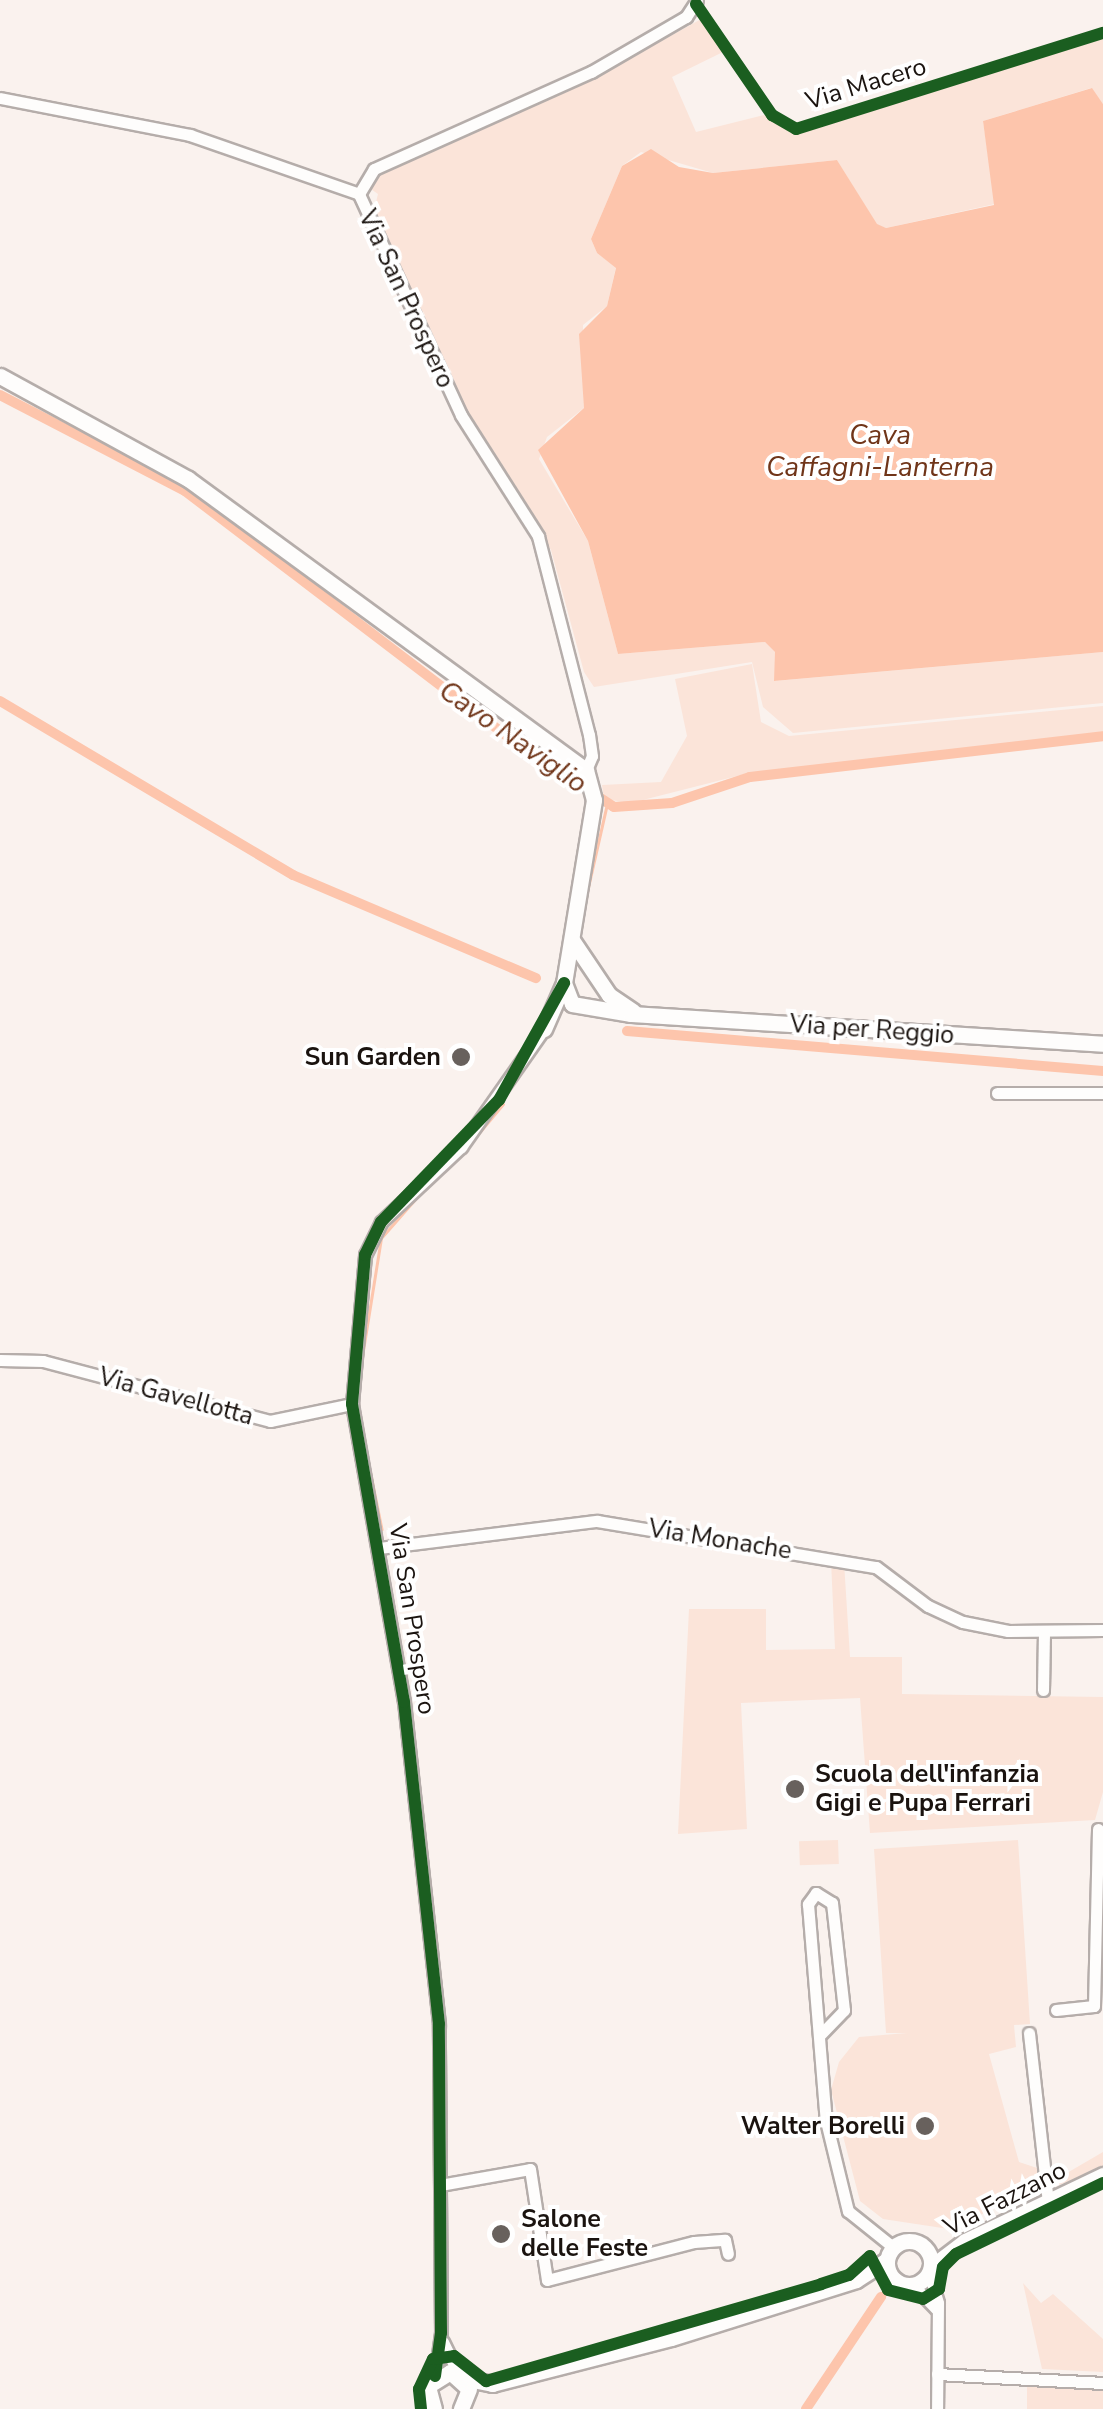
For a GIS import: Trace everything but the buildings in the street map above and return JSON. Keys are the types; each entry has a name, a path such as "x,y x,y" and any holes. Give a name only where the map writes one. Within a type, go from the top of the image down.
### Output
{"main road":[{"path":"0,376 188,478 590,777 593,807 565,994 582,1007 604,987"},
{"path":"571,936 615,1002 641,1014"},
{"path":"566,979 592,969"},
{"name":"Via San Prospero","path":"544,1028 566,979"},
{"name":"Via San Prospero","path":"544,1028 582,1007"},
{"name":"Via per Reggio","path":"582,1007 1103,1044"},
{"name":"Via Fazzano","path":"435,2376 461,2376 487,2384 856,2280 896,2280 913,2285 965,2241 1103,2175"},
{"name":"Via Fazzano","path":"856,2280 890,2254 917,2242 965,2241"},
{"name":"Via Fazzano","path":"917,2242 930,2255 930,2270"},
{"path":"890,2254 896,2280"},
{"path":"429,2405 435,2376"},
{"path":"461,2376 469,2389 463,2407"},
{"name":"Via Fazzano","path":"463,2407 518,2378"}],"street":[{"name":"Via San Prospero","path":"590,777 592,756 587,723 538,536 461,415 359,194 374,169 591,72 686,17 697,0"},
{"path":"0,98 190,135 359,194"},
{"name":"Via San Prospero","path":"435,2376 441,2333 436,1993 406,1720 352,1404 365,1255 381,1222 460,1147 544,1028"},
{"path":"997,1093 1103,1093"},
{"name":"Via Gavellotta","path":"0,1360 44,1361 270,1421 352,1404"},
{"name":"Via Monache","path":"379,1548 597,1520 876,1567 951,1619 1044,1631 1103,1630"},
{"path":"1043,1690 1044,1631"},
{"path":"1056,2010 1094,2006 1098,1829"},
{"path":"821,2034 844,2010 832,1904 816,1893 808,1911 826,2121 846,2206 890,2254"},
{"name":"Via Fazzano","path":"1030,2032 1048,2202"},
{"path":"440,2184 530,2169 547,2280 694,2242 725,2240 728,2254"},
{"path":"930,2270 938,2313 937,2409"},
{"path":"913,2285 938,2313"},
{"name":"Via San Prospero","path":"441,2333 461,2376"},
{"path":"938,2374 1103,2383"}],"shaded area":[{"path":"705,17 725,51 672,77 696,132 764,115 793,132 1103,37 1103,104 1091,88 983,121 995,204 886,228 877,225 837,160 713,173 641,152 622,166 591,239 597,253 616,267 607,306 583,325 584,408 547,437 539,459 588,541 618,654 765,642 775,652 775,681 1103,652 1103,703 793,733 763,707 752,662 594,687 584,672 551,550 475,430 373,214 378,194 368,187 377,176 603,73"},
{"path":"752,664 761,722 789,736 1103,706 1103,732 749,773 631,803 604,799 602,785 661,782 687,736 675,679"},
{"path":"831,1561 844,1562 850,1657 902,1657 902,1694 1103,1697 1103,1792 1095,1820 870,1833 860,1698 741,1703 747,1829 678,1834 689,1609 766,1609 766,1650 835,1649"},
{"path":"838,1840 839,1864 800,1865 799,1841"},
{"path":"1018,1840 1030,2024 1014,2025 1016,2047 989,2054 1019,2162 1040,2169 1042,2187 949,2229 883,2219 860,2201 831,2090 839,2062 859,2037 907,2033 886,2033 874,1849"},
{"path":"1103,2152 1103,2169 1053,2187 1050,2175 1060,2177"},
{"path":"1023,2283 1041,2303 1053,2294 1103,2339 1103,2372 1042,2369"},
{"path":"1027,2386 1103,2390 1103,2409 1027,2409"}],"water":[{"name":"Cava Caffagni-Lanterna","path":"1092,88 1103,104 1103,652 774,681 775,652 765,642 618,654 588,541 538,450 584,408 579,334 607,306 616,268 597,253 591,239 622,166 651,149 679,167 713,173 837,160 877,224 886,228 994,205 983,121"}],"waterway":[{"name":"Cavo Naviglio","path":"0,395 185,491 515,742 614,807 672,803 750,777 1103,736"},
{"path":"0,701 293,875 536,978"},
{"path":"584,905 607,804"},
{"path":"627,1031 1103,1071"},
{"path":"469,1145 503,1104"},
{"path":"361,1363 381,1238 424,1189"},
{"path":"363,1435 382,1529"},
{"path":"806,2409 881,2297"}],"cycle path":[{"name":"Via Macero","path":"696,4 772,115 796,129 1103,33"},
{"path":"435,2376 441,2333 439,2024 404,1702 352,1404 365,1255 381,1222 499,1100 564,983"},
{"path":"421,2409 419,2389 433,2359 454,2356 486,2381 849,2275 870,2256 888,2290 923,2299 939,2289 943,2267 956,2254 1103,2183"}],"place":[{"name":"Sun Garden","path":"461,1057"},
{"name":"Scuola dell'infanzia Gigi e Pupa Ferrari","path":"795,1789"},
{"name":"Walter Borelli","path":"925,2126"},
{"name":"Salone delle Feste","path":"501,2234"}]}
